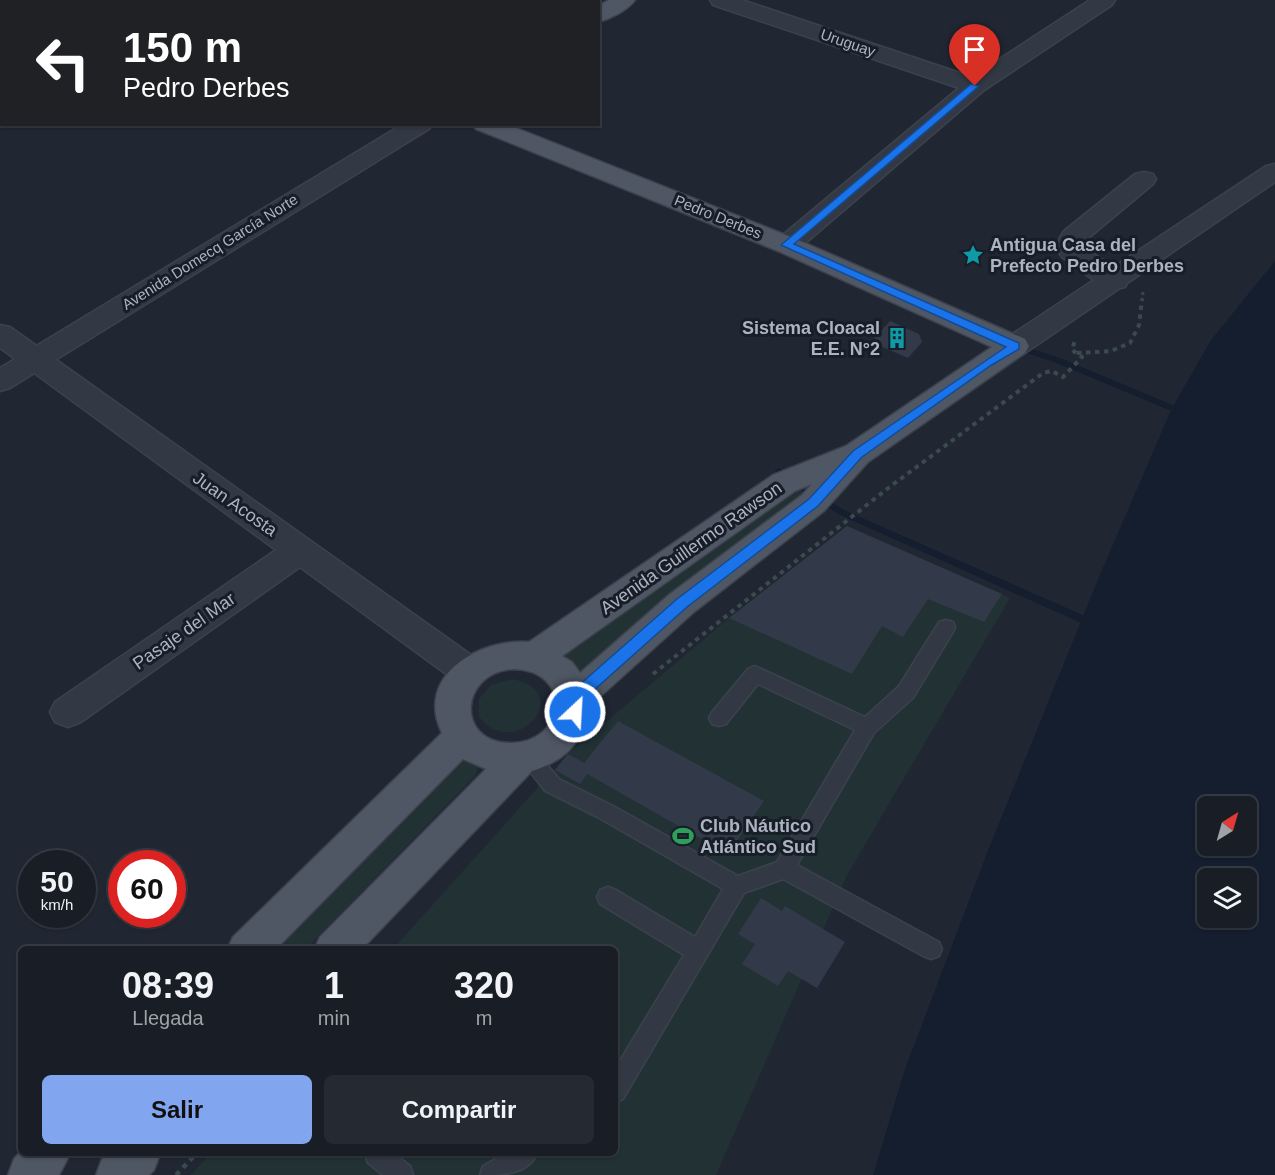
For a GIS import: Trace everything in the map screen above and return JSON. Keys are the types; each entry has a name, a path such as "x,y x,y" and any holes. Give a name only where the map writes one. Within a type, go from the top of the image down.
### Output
{"main road":[{"path":"600,15 624,0"},
{"name":"Pedro Derbes","path":"489,126 787,245 1015,346"},
{"name":"Avenida Guillermo Rawson","path":"576,697 682,603 813,503 857,454 1015,346"},
{"name":"Avenida Guillermo Rawson","path":"534,657 784,483 857,454"},
{"path":"521,655 534,657 562,672 571,684 576,697 575,712 570,727 559,740 545,750 524,757 503,758 472,747 461,737 454,724 451,711 453,697 459,684 480,664 500,657 521,655"},
{"path":"251,946 461,737"},
{"path":"338,946 524,757"},
{"path":"30,1175 46,1156"}],"street":[{"name":"Uruguay","path":"721,0 975,86"},
{"path":"787,245 975,86 1104,0"},
{"name":"Avenida Domecq García Norte","path":"0,381 418,126"},
{"name":"Avenida Guillermo Rawson","path":"1015,346 1124,289 1275,171"},
{"path":"1124,289 1071,251 1073,237 1144,178"},
{"name":"Juan Acosta","path":"0,334 34,361 469,672"},
{"name":"Pasaje del Mar","path":"68,712 300,550"}],"lane":[{"path":"618,1086 737,886 784,868 867,727 906,692 946,627"},
{"path":"719,718 755,674 867,727"},
{"path":"524,757 552,785 608,813 737,886"},
{"path":"784,868 931,949"},
{"path":"608,897 698,951"},
{"path":"379,1156 401,1175"},
{"path":"492,1175 522,1156"}],"path":[{"path":"1076,353 1105,353 1124,347 1134,339 1140,328 1143,290 1124,289"},
{"path":"645,681 886,489 1042,373 1052,371 1063,377 1082,357 1072,350 1072,342 1080,336"},
{"path":"176,1175 194,1156"}],"shaded area":[{"path":"799,490 804,494 661,602 583,670 576,672 563,659 565,654"},
{"name":"Club Náutico Atlántico Sud","path":"847,526 1010,598 847,875 716,1175 191,1175 208,1156 618,1156 618,946 396,946 568,754 729,618"},
{"path":"512,679 531,686 539,696 540,708 534,720 523,728 509,732 494,729 479,717 479,699 491,685"},
{"path":"461,757 475,763 478,769 475,776 309,946 277,946"}],"water":[{"path":"1275,261 1275,1175 873,1175 905,1069 989,848 1099,577 1172,408 1211,340"}],"building":[{"name":"Sistema Cloacal E.E. N°2","path":"890,321 919,334 922,342 908,358 871,342"},
{"path":"847,526 1002,594 984,622 928,599 903,637 882,626 852,674 729,618"},
{"path":"618,721 764,801 728,854 587,774 580,784 555,770 568,754 584,763"},
{"path":"761,898 782,911 785,906 845,942 817,988 788,971 778,986 742,964 755,944 738,934"}],"waterway":[{"path":"1017,347 1057,360 1172,408"},
{"path":"779,471 841,512 1082,619"}],"place":[{"name":"Antigua Casa del Prefecto Pedro Derbes","path":"973,255"},
{"name":"Sistema Cloacal E.E. N°2","path":"897,338"},
{"name":"Club Náutico Atlántico Sud","path":"683,836"}],"route":[{"path":"575,712 576,697 682,603 813,503 857,454 1015,346 787,245 975,86"}]}
